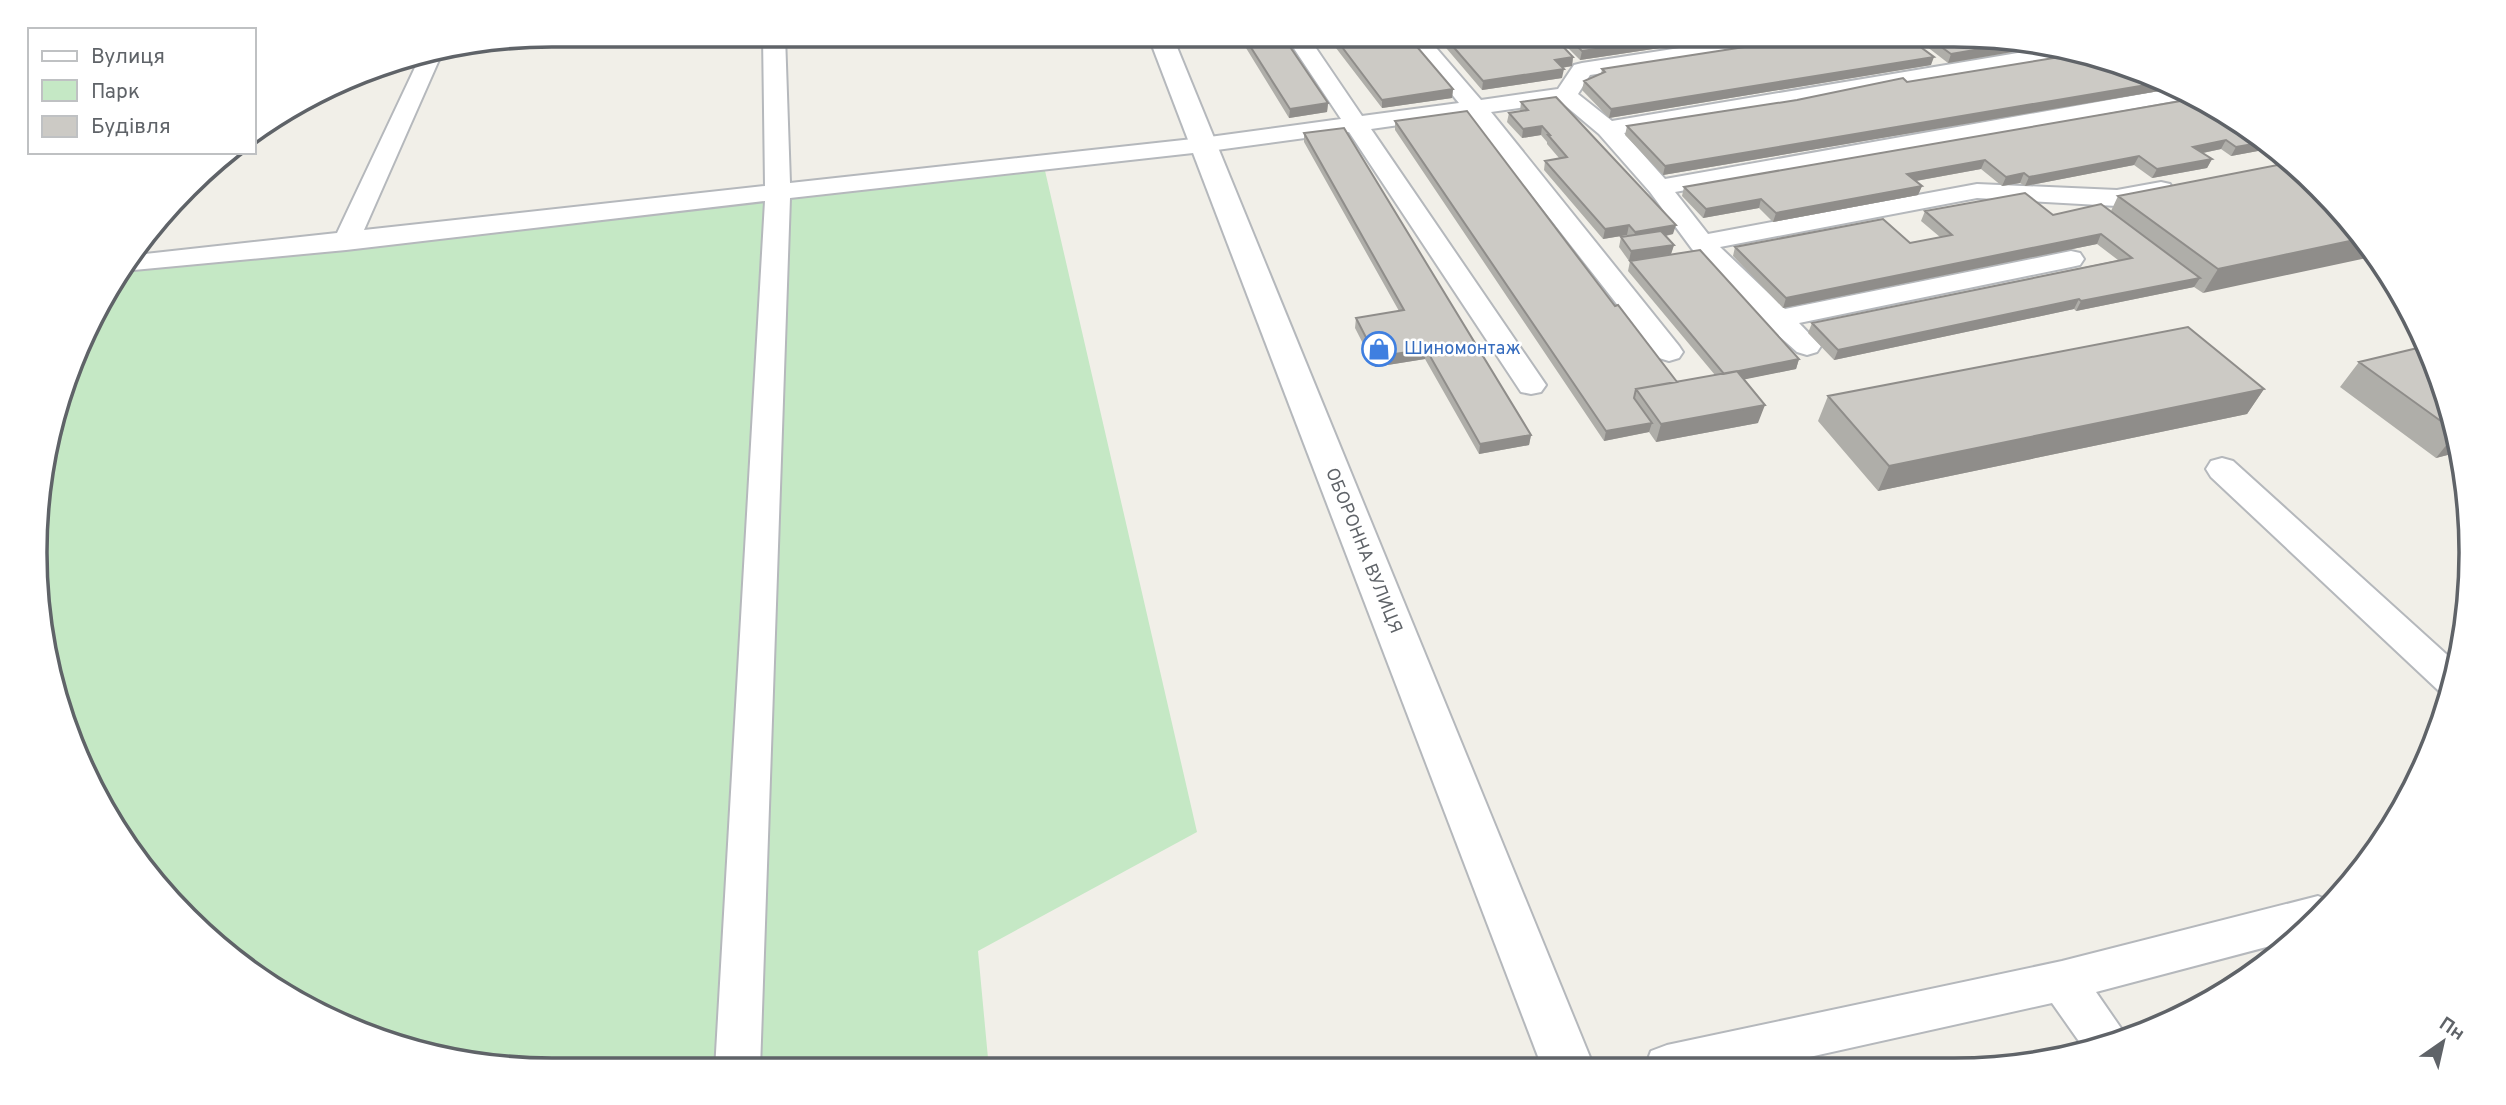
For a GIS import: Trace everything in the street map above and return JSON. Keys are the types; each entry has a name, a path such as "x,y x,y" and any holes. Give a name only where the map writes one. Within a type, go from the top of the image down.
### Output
{"street":[{"name":"ОБОРОННА ВУЛИЦЯ","path":"1165,47 1564,1058"}],"lane":[{"path":"738,1058 778,191 774,47"},
{"path":"1304,47 1531,385"},
{"path":"1424,47 1669,352"},
{"path":"139,263 1202,145 1357,124 1566,94 1582,70 1729,47"},
{"path":"1607,129 2040,55"},
{"path":"346,242 429,63"},
{"path":"1566,94 1607,129 1659,187 1701,243 1807,346"},
{"path":"1659,187 2170,96"},
{"path":"1701,243 1977,191 2117,198 2185,184"},
{"path":"1777,319 2071,259"},
{"path":"2222,470 2444,674"},
{"path":"1708,1058 2062,981 2301,919"},
{"path":"2062,981 2102,1035"}],"green space":[{"path":"1043,162 1197,832 978,951 988,1058 519,1057 422,1041 329,1006 272,973 245,953 195,910 173,886 132,833 99,776 64,683 48,586 48,519 57,454 64,422 86,359 99,329 139,263"}],"building":[{"path":"1251,47 1290,47 1328,103 1290,109"},
{"path":"1342,47 1417,47 1453,89 1382,100"},
{"path":"1453,47 1563,47 1573,57 1555,60 1564,69 1483,81"},
{"path":"1578,47 1609,47 1582,51"},
{"path":"1744,47 1920,47 1934,57 1611,109 1584,81 1605,72 1602,69"},
{"path":"1941,47 1986,48 1951,54"},
{"path":"2055,58 2084,64 2145,85 1665,166 1627,126 1797,100 1903,78 1907,82"},
{"path":"1556,97 1676,225 1635,232 1629,225 1605,229 1545,161 1567,157 1550,135 1542,126 1523,129 1509,113 1528,110 1521,102"},
{"path":"2181,101 2251,144 2236,147 2226,140 2193,147 2212,159 2157,169 2139,156 2029,177 2024,173 2006,177 1985,160 1907,174 1922,186 1776,213 1761,199 1706,209 1684,187"},
{"path":"1467,111 1615,306 1618,305 1677,382 1636,389 1634,398 1652,423 1606,431 1395,121"},
{"path":"1344,128 1531,435 1480,444 1426,349 1376,357 1356,318 1404,310 1304,133"},
{"path":"2277,165 2311,195 2351,241 2218,269 2118,196"},
{"path":"2025,193 2053,215 2101,204 2200,278 2081,301 2079,299 1838,350 1812,323 2132,258 2101,234 1786,298 1735,247 1883,219 1910,243 1952,235 1925,211"},
{"path":"1661,231 1674,245 1631,251 1621,237"},
{"path":"1700,250 1799,359 1724,374 1630,261"},
{"path":"2188,327 2264,389 1889,466 1828,396"},
{"path":"2415,349 2442,422 2359,362"},
{"path":"1737,371 1765,405 1661,424 1636,389"}],"place":[{"name":"Шиномонтаж","path":"1379,349"}]}
